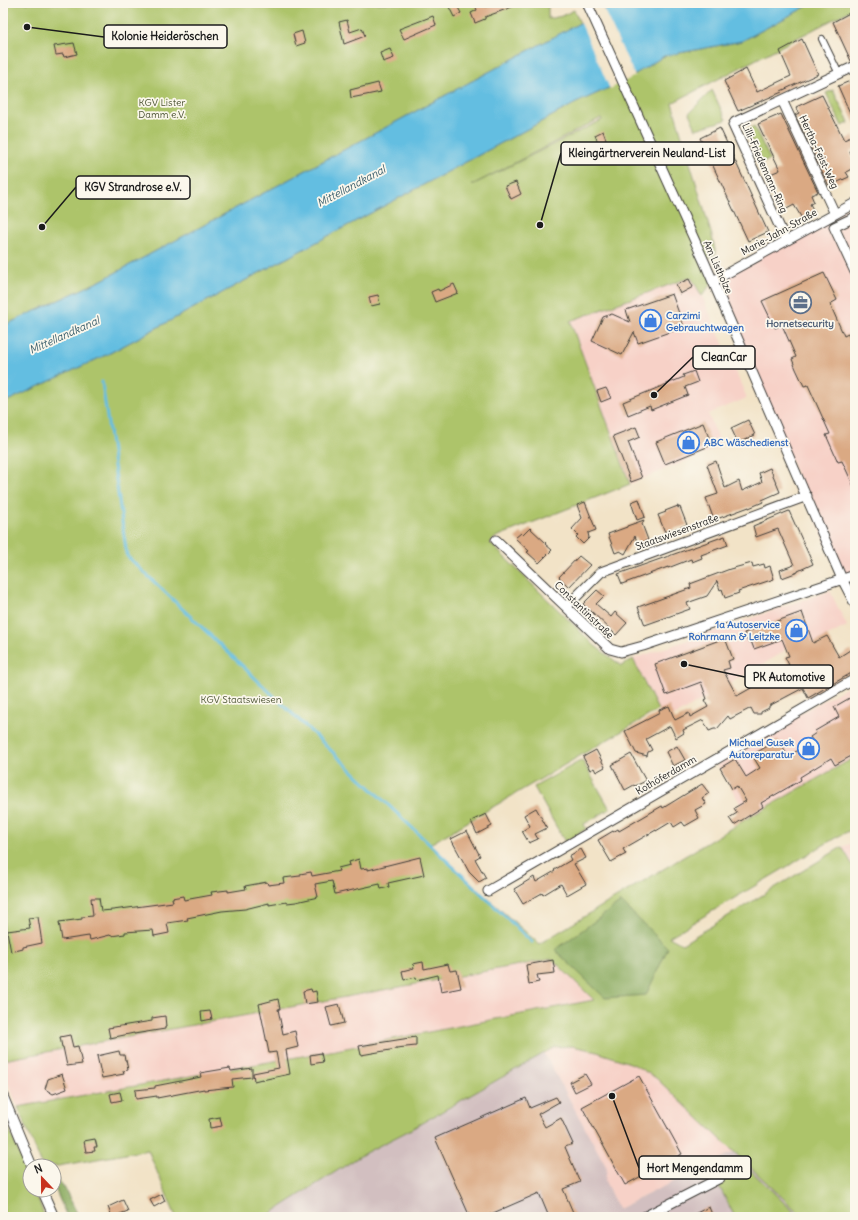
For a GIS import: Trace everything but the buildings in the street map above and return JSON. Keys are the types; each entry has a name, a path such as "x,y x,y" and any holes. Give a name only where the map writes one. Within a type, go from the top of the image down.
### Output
{"street":[{"name":"Am Listholze","path":"587,3 713,281 842,579 855,604"},
{"path":"822,39 839,74"},
{"name":"Lilli-Friedemann-Ring","path":"786,241 733,125 735,122 855,66"},
{"name":"Hertha-Feist-Weg","path":"782,100 835,214"},
{"name":"Marie-Jahn-Straße","path":"713,281 855,203"},
{"path":"855,218 834,227 855,272"},
{"name":"Staatswiesenstraße","path":"566,607 601,572 807,496"},
{"name":"Constantinstraße","path":"496,540 610,649 621,652 637,648 855,575"},
{"name":"Kothöferdamm","path":"488,891 855,679"},
{"path":"3,1096 29,1158"},
{"path":"644,1217 720,1178"},
{"path":"46,1198 54,1217"}],"shaded area":[{"path":"855,203 855,575 842,579 713,281"},
{"path":"691,277 702,296 747,398 708,414 722,446 630,484 570,321"},
{"path":"830,591 847,626 814,643 812,640 785,649 782,653 664,722 633,659"},
{"path":"855,683 855,757 749,818 715,761"},
{"path":"855,842 855,869 842,847"},
{"path":"553,959 594,1000 423,1034 18,1107 3,1071 3,1060"},
{"path":"572,1046 591,1050 633,1064 656,1078 734,1152 618,1209 544,1053 555,1047"},
{"path":"544,1053 607,1168 605,1181 618,1209 734,1152 803,1217 265,1217 365,1153 406,1132"}],"green space":[{"name":"KGV Lister Damm e.V.","path":"3,3 548,3 548,19 562,16 574,10 580,23 102,280 3,326"},
{"name":"KGV Staatswiesen","path":"813,3 855,3 855,8 672,103 712,236 716,254 704,262 713,281 702,296 691,277 570,321 630,484 496,537 490,543 595,646 622,666 633,659 658,710 430,844 539,944 748,818 855,757 855,828 837,837 669,937 682,944 842,847 855,869 855,903 853,904 855,909 855,1217 803,1217 656,1078 633,1064 591,1050 572,1046 555,1047 406,1132 365,1153 265,1217 176,1217 148,1150 62,1165 62,1158 39,1158 18,1107 336,1050 594,1000 552,959 3,1060 3,403 108,354 576,103 624,81 664,56 742,41","holes":["601,118 602,120 472,185"]},
{"path":"712,90 726,120 696,129 689,113"},
{"path":"833,90 849,123 842,126 826,93"},
{"path":"754,126 770,159 763,163 747,130"},
{"path":"582,760 610,809 584,824 586,829 565,842 534,787"},
{"path":"621,902 668,948 646,995 605,998 555,950"},
{"path":"3,1114 22,1160 22,1198 37,1198 45,1217 3,1217"},
{"path":"747,1167 799,1217 735,1217 717,1182"},
{"path":"62,1184 79,1217 67,1217 59,1198 62,1198"}],"water":[{"name":"Mittellandkanal","path":"617,3 813,3 742,41 664,56 624,81 576,103 108,354 3,403 3,326 102,280"}],"pier":[{"path":"603,8 635,76 610,89 580,21"}],"waterway":[{"path":"102,382 127,556 532,942"}],"place":[{"name":"Kolonie Heideröschen","path":"27,27"},
{"name":"Kleingärtnerverein Neuland-List","path":"540,225"},
{"name":"KGV Strandrose e.V.","path":"42,227"},
{"name":"Hornetsecurity","path":"800,303"},
{"name":"Carzimi Gebrauchtwagen","path":"650,321"},
{"name":"CleanCar","path":"654,395"},
{"name":"ABC Wäschedienst","path":"689,442"},
{"name":"1a Autoservice Rohrmann & Leitzke","path":"796,630"},
{"name":"PK Automotive","path":"684,664"},
{"name":"Michael Gusek Autoreparatur","path":"809,748"},
{"name":"Hort Mengendamm","path":"612,1096"}]}
